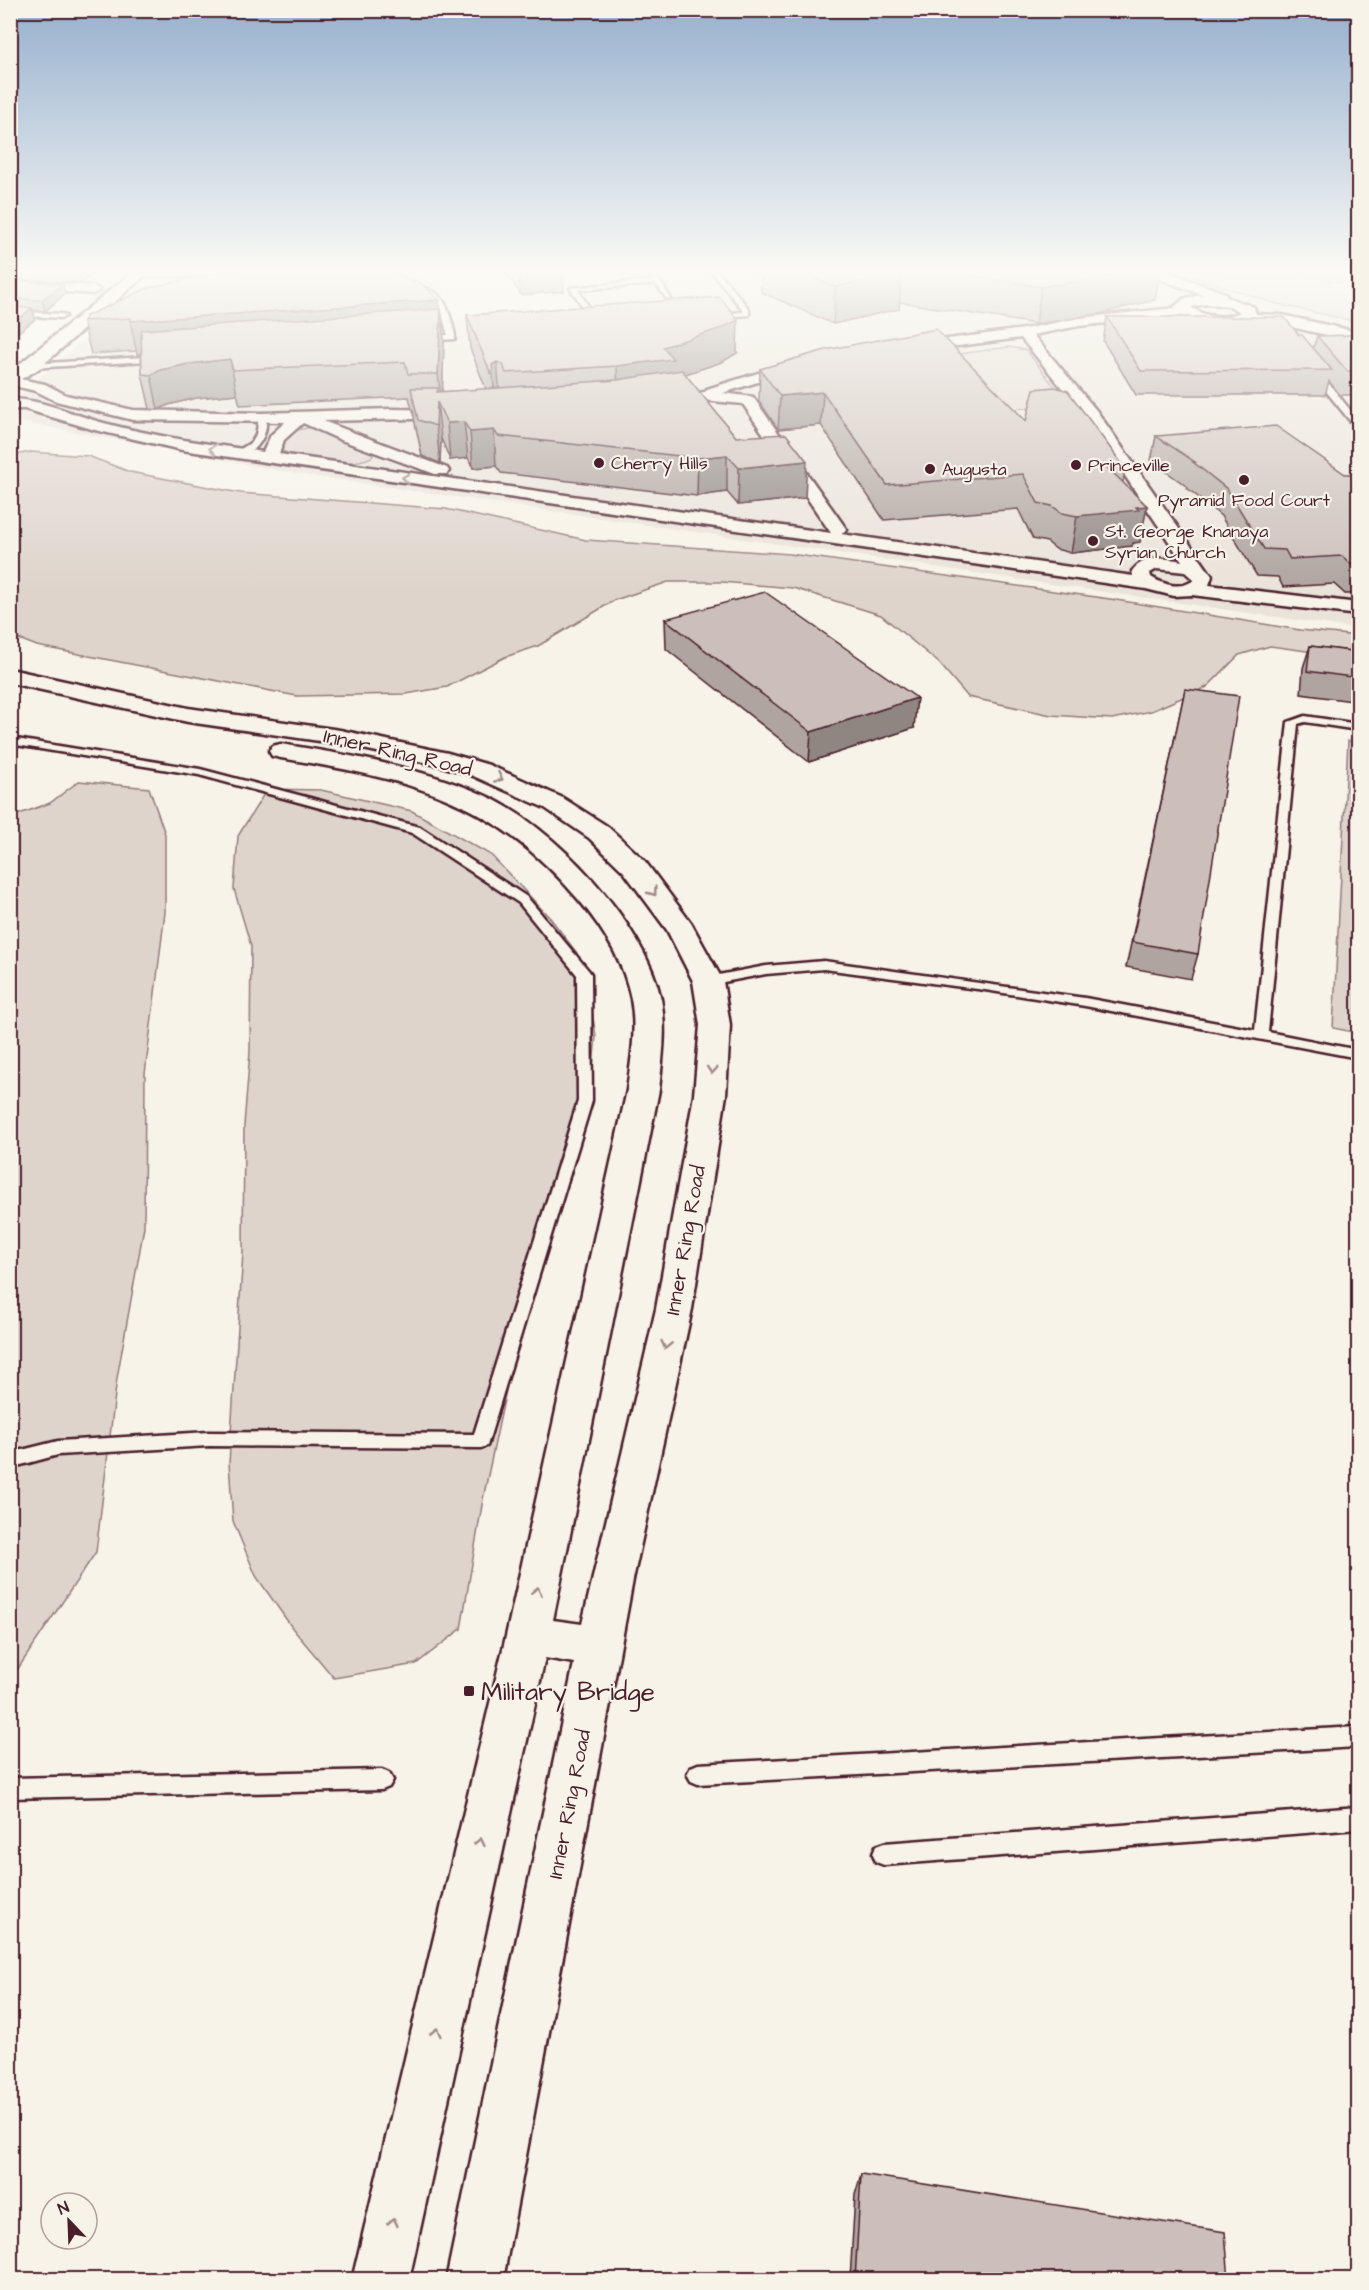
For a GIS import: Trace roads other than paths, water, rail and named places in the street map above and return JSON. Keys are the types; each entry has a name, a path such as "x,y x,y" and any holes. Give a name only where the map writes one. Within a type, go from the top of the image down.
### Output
{"main road":[{"name":"Inner Ring Road","path":"10,676 188,715 340,737 448,760 480,770 554,803 598,832 634,866 681,928 708,981 715,1025 710,1095 674,1309 614,1571 474,2280"},
{"name":"Inner Ring Road","path":"10,699 172,732 322,758 384,772 455,793 498,813 582,884 624,940 638,969 647,1008 649,1030 643,1090 528,1636 380,2280"},
{"path":"528,1636 600,1647"}],"street":[{"path":"649,404 702,396 742,381 764,377"},
{"path":"788,377 749,394 748,400 838,530"},
{"path":"1060,377 1091,413 1163,522 1198,580"},
{"path":"10,380 40,387 62,398 134,415 262,418 391,414 464,417 424,424 395,442 374,462 335,467"},
{"path":"702,396 748,400"},
{"path":"10,404 26,404 100,427 182,445 686,516 986,562 1145,580"},
{"path":"302,417 347,437 395,442 454,476 693,506 1145,580 1171,590 1198,580 1359,599"},
{"path":"270,458 271,447 277,436 302,417"},
{"path":"1159,563 1163,522"},
{"path":"1145,580 1144,567 1159,563 1180,564 1198,580 1359,609"}],"lane":[{"path":"1319,377 1359,426"},
{"path":"238,453 259,439 264,429 262,418"},
{"path":"1261,1036 1293,722 1305,720 1359,727"},
{"path":"10,741 200,772 416,830 523,900 584,974 585,1101 481,1441 209,1439 58,1448 10,1461"},
{"path":"708,981 766,970 824,965 985,986 1359,1054"},
{"path":"698,1774 1359,1737"},
{"path":"10,1788 382,1780"},
{"path":"884,1854 1359,1818"}],"place":[{"name":"Cherry Hills","path":"599,463"},
{"name":"Princeville","path":"1076,465"},
{"name":"Augusta","path":"930,469"},
{"name":"Pyramid Food Court","path":"1244,480"},
{"name":"St. George Knanaya Syrian Church","path":"1093,541"},
{"name":"Military Bridge","path":"469,1691"}]}
